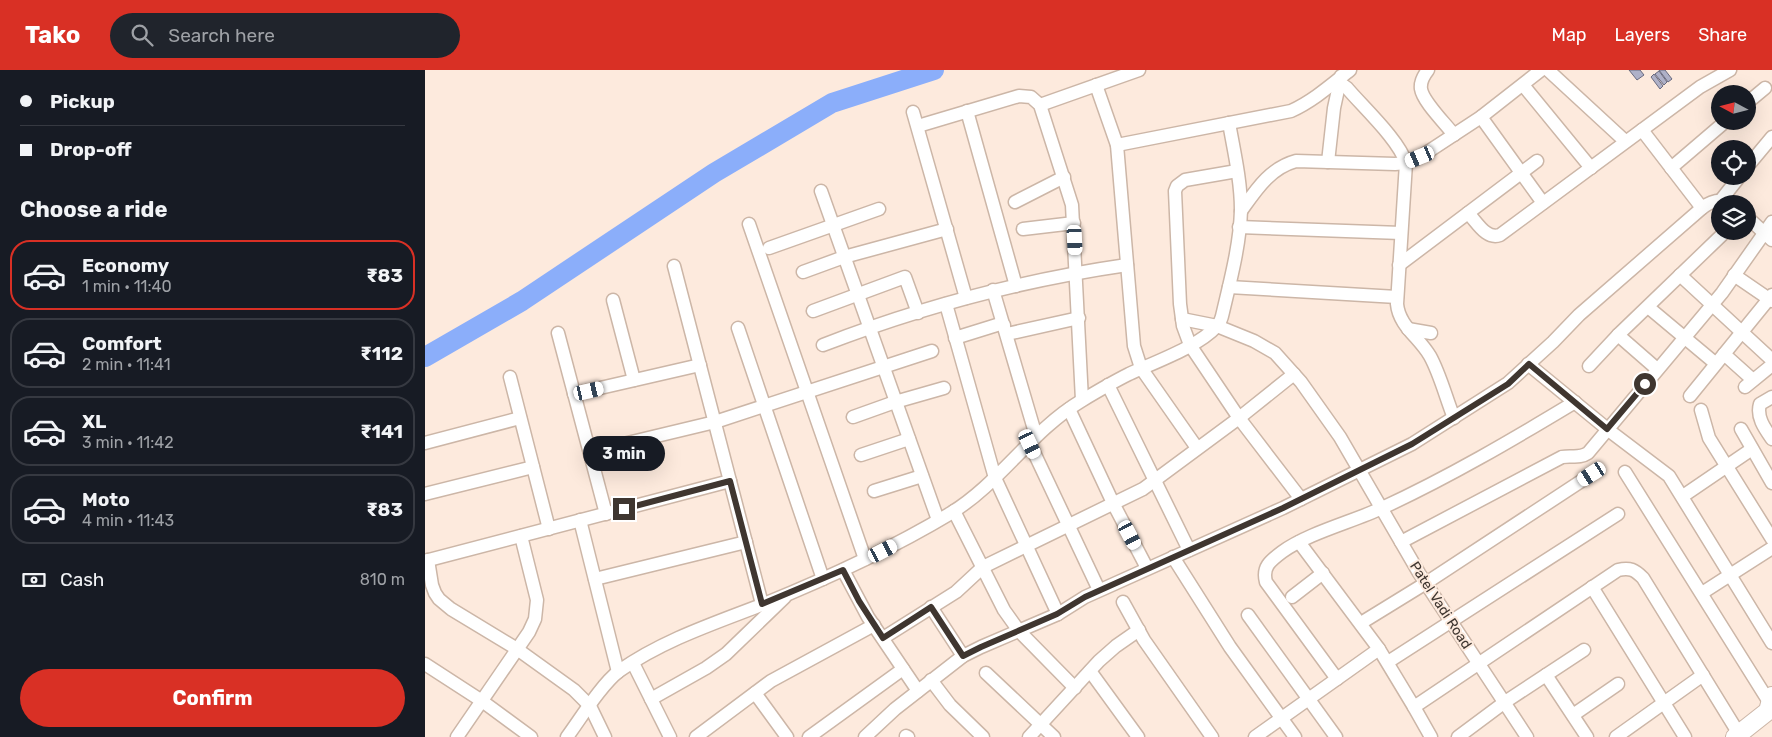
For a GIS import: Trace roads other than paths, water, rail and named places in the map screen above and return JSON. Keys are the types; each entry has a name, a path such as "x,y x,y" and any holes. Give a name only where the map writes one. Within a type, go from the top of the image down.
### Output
{"street":[{"path":"1040,106 1139,70"},
{"path":"1241,211 1266,179 1276,169 1285,164 1296,161 1406,163 1420,157 1481,117 1541,70"},
{"path":"1548,70 1625,141"},
{"path":"1469,213 1488,235 1495,237 1506,231 1700,87 1713,74 1730,70"},
{"path":"1425,71 1421,89 1425,98 1454,135"},
{"path":"1117,145 1291,111 1323,92 1343,75"},
{"path":"1328,162 1333,108 1343,75"},
{"path":"1343,75 1347,88 1397,145 1404,156 1406,163 1397,297 1398,313 1408,329 1431,357 1454,418"},
{"path":"1523,85 1591,168"},
{"path":"1096,86 1117,145 1134,346 1141,368 1197,448"},
{"path":"1756,95 1765,88"},
{"path":"917,126 1019,96 1031,97 1040,106 1072,205 1077,272 1082,400"},
{"path":"967,111 1015,286"},
{"path":"913,112 967,298"},
{"path":"1481,117 1543,203"},
{"path":"567,737 618,672 681,636 823,579 865,560 954,511 995,478 1047,424 1108,385 1191,345 1217,326 1221,320 1236,254 1241,211 1229,123"},
{"path":"1641,130 1702,208"},
{"path":"1671,168 1715,130"},
{"path":"1756,156 1772,137"},
{"path":"1399,265 1537,162"},
{"path":"1237,171 1185,180 1177,186 1175,191 1183,326 1191,345 1239,418 1301,499"},
{"path":"1015,202 1063,177"},
{"path":"821,191 938,520"},
{"path":"865,737 931,680 963,656 981,647 1026,638 1074,602 1099,590 1147,568 1178,565 1189,550 1301,499 1363,477 1508,384 1579,315 1711,202"},
{"path":"769,248 879,209"},
{"path":"1401,542 1562,457 1569,455 1583,457 1588,454 1768,236 1772,222"},
{"path":"1023,229 1073,223"},
{"path":"749,224 865,560"},
{"path":"1756,225 1768,236"},
{"path":"1239,227 1401,233"},
{"path":"803,272 844,257 947,229"},
{"path":"1589,366 1618,335 1717,240"},
{"path":"674,266 762,604"},
{"path":"823,345 869,328 993,290 1077,272 1127,266"},
{"path":"1680,275 1772,360"},
{"path":"1690,396 1771,298 1734,275"},
{"path":"813,311 905,277 918,313"},
{"path":"1229,287 1397,297"},
{"path":"993,290 1005,329 1033,440 1068,525 1099,590"},
{"path":"613,300 634,380"},
{"path":"946,304 995,478 1057,614"},
{"path":"1648,306 1685,338 1720,358 1749,383 1772,365"},
{"path":"1005,329 1079,318"},
{"name":"Patel Vadi Road","path":"1182,319 1217,326 1254,341 1275,353 1294,374 1340,437 1426,583 1527,737"},
{"path":"955,338 1000,324 1005,329"},
{"path":"738,328 823,579"},
{"path":"1408,329 1431,333"},
{"path":"558,333 606,514"},
{"path":"1618,335 1657,369"},
{"path":"590,452 715,422 932,351"},
{"path":"1529,364 1607,429 1669,476 1772,643"},
{"path":"575,394 700,365"},
{"path":"883,638 956,592 983,567 1143,489 1239,418 1294,374"},
{"path":"510,377 549,528"},
{"path":"1108,385 1189,550"},
{"path":"853,417 895,402 944,388"},
{"path":"1772,396 1760,404 1759,412 1763,424 1772,439"},
{"path":"1337,679 1266,582 1264,576 1265,569 1271,561 1299,542 1381,508 1485,456 1575,402"},
{"path":"1069,409 1147,568"},
{"path":"1701,410 1709,438 1772,539"},
{"path":"425,443 520,418"},
{"path":"1741,429 1772,483"},
{"path":"861,456 909,439"},
{"path":"1683,496 1752,449"},
{"path":"425,494 533,467"},
{"path":"1414,707 1618,570 1631,568 1637,571 1643,578 1703,675 1737,735 1764,716 1772,700 1625,472"},
{"path":"1361,624 1592,474"},
{"path":"874,491 922,476"},
{"path":"605,737 590,706 574,690 517,649 451,609 439,599 432,585 426,560 730,481"},
{"path":"954,511 997,598 1026,638 1075,688"},
{"path":"1388,662 1618,514"},
{"path":"580,520 618,672"},
{"path":"457,737 517,649 535,619 537,610 534,585 521,536"},
{"path":"595,579 746,542"},
{"path":"1299,542 1388,662 1431,737"},
{"path":"1702,593 1772,548"},
{"path":"1178,565 1230,647 1295,737"},
{"path":"843,570 859,601 918,691"},
{"path":"1292,597 1323,573"},
{"path":"1592,587 1685,737"},
{"path":"651,699 706,668 726,654 789,593"},
{"path":"1123,602 1139,630 1212,737"},
{"path":"931,607 963,656"},
{"path":"1248,615 1336,737"},
{"path":"696,737 793,667 874,625"},
{"path":"1029,737 1099,661 1139,630"},
{"path":"1255,737 1379,649"},
{"path":"1458,737 1505,702 1584,650"},
{"path":"633,663 670,737"},
{"path":"425,664 482,701 531,737"},
{"path":"809,737 903,669"},
{"path":"1090,671 1138,737"},
{"path":"986,672 1042,724 1053,737"},
{"path":"1547,675 1587,737"},
{"path":"1616,737 1703,675"},
{"path":"931,680 950,705 983,737"},
{"path":"1573,715 1618,684"},
{"path":"755,693 787,737"}],"waterway":[{"path":"425,357 522,301 714,173 832,103 934,70"}]}
